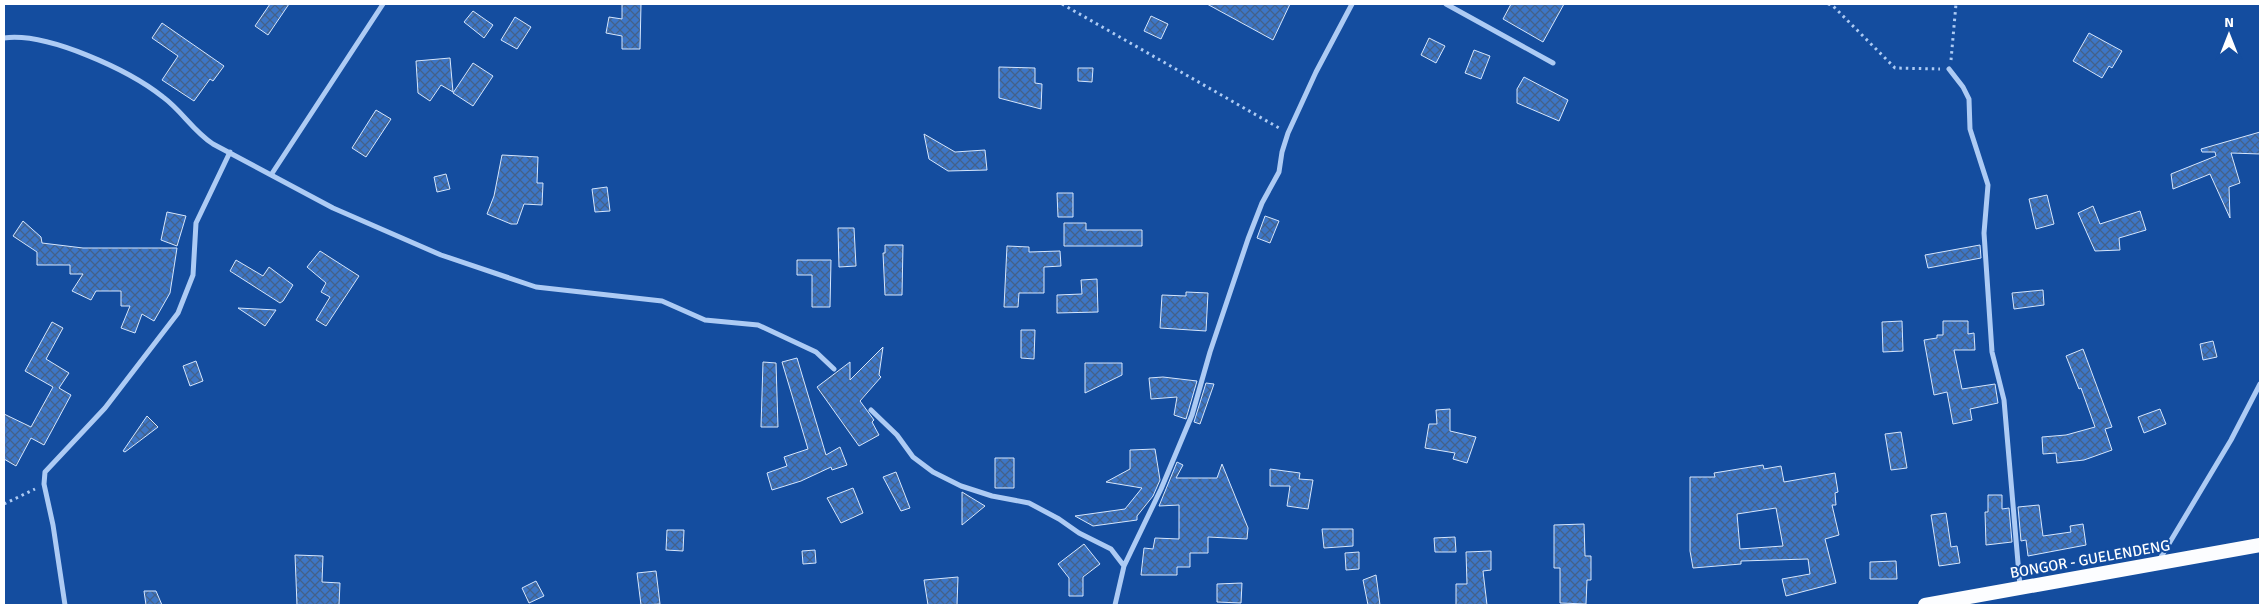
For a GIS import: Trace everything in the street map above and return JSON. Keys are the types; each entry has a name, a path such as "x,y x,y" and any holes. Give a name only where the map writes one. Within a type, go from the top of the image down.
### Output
{"highway":[{"name":"BONGOR - GUELENDENG","path":"1925,605 2260,545"}],"street":[{"path":"271,175 383,4"},
{"path":"1115,605 1124,566 1162,489 1192,415 1210,352 1248,239 1262,203 1279,172 1282,152 1288,133 1316,72 1352,4"},
{"path":"1446,4 1553,63"},
{"path":"4,38 48,42 103,63 163,97 201,136 271,175 308,192 333,208 441,255 536,287 662,301 705,320 758,325 816,352 834,369"},
{"path":"1950,69 1964,87 1969,99 1970,129 1988,185 1984,232 1988,270 1989,316 1992,352 2004,400 2020,587"},
{"path":"64,605 56,558 53,525 44,484 45,472 106,408 178,313 193,275 196,223 230,152"},
{"path":"2157,564 2231,440 2260,384"},
{"path":"871,410 896,435 913,457 933,472 961,486 992,496 1029,504 1059,519 1079,534 1111,549 1124,566"}],"path":[{"path":"1062,4 1288,133"},
{"path":"1828,4 1832,5 1895,68 1950,69 1956,4"},
{"path":"4,504 44,484"}],"building":[{"path":"270,4 289,4 268,35 255,26"},
{"path":"622,4 641,4 640,49 622,49 622,36 606,33 609,17 622,19"},
{"path":"1207,4 1290,4 1273,40"},
{"path":"1511,4 1564,4 1543,42 1503,19"},
{"path":"473,11 493,25 484,38 464,22"},
{"path":"1151,16 1168,24 1161,39 1144,31"},
{"path":"515,17 531,27 517,49 501,40"},
{"path":"162,23 224,66 213,81 210,79 194,101 162,80 178,56 152,38"},
{"path":"2089,33 2122,51 2112,68 2109,66 2102,78 2073,61"},
{"path":"1429,38 1445,46 1436,63 1421,55"},
{"path":"1474,50 1490,56 1481,79 1465,73"},
{"path":"450,58 453,92 441,85 430,101 418,93 416,61"},
{"path":"473,63 493,76 473,106 453,93"},
{"path":"999,67 1035,68 1035,83 1042,84 1041,109 999,98"},
{"path":"1078,68 1093,68 1092,82 1078,81"},
{"path":"1524,77 1568,100 1559,121 1517,103 1517,89"},
{"path":"376,110 391,119 366,157 352,148"},
{"path":"2260,132 2260,154 2231,153 2240,183 2229,187 2230,218 2210,174 2173,189 2171,174 2216,156 2215,152 2202,152 2201,149"},
{"path":"924,134 955,152 985,150 987,170 948,171 929,159"},
{"path":"502,155 538,157 537,183 543,183 542,205 524,204 517,224 511,224 487,214 494,196"},
{"path":"446,174 450,189 437,192 434,177"},
{"path":"607,187 610,211 595,212 592,189"},
{"path":"1057,193 1073,193 1073,217 1058,217"},
{"path":"2047,195 2054,224 2036,229 2029,199"},
{"path":"2093,206 2100,224 2140,211 2146,230 2119,238 2120,250 2095,251 2078,213"},
{"path":"167,212 186,216 177,246 161,240"},
{"path":"1265,216 1279,221 1270,243 1257,238"},
{"path":"23,221 41,237 42,243 83,248 177,248 170,293 154,321 142,314 135,333 121,328 130,306 121,306 121,291 96,291 91,300 72,291 83,274 70,274 70,265 37,265 37,252 13,236"},
{"path":"1064,223 1086,223 1086,230 1142,230 1142,246 1064,246"},
{"path":"838,228 854,228 856,266 839,267"},
{"path":"885,245 903,245 902,295 885,295 883,253 885,253"},
{"path":"1980,245 1981,258 1928,268 1925,255"},
{"path":"1007,246 1029,247 1029,252 1060,251 1061,266 1044,267 1044,293 1019,293 1018,307 1004,307"},
{"path":"320,251 359,276 326,326 316,320 330,297 321,292 326,283 307,267"},
{"path":"236,260 263,276 269,267 293,285 283,301 280,303 230,271"},
{"path":"797,260 831,260 830,307 812,307 812,275 797,275"},
{"path":"1097,279 1098,312 1057,313 1057,295 1082,294 1081,280"},
{"path":"2043,290 2044,305 2014,309 2012,293"},
{"path":"1186,292 1208,293 1206,331 1160,328 1162,295 1186,296"},
{"path":"238,308 276,310 265,326"},
{"path":"1902,321 1903,351 1883,352 1882,322"},
{"path":"1943,321 1968,321 1968,334 1974,333 1975,350 1954,350 1962,389 1995,384 1998,403 1970,409 1972,420 1953,424 1947,392 1934,395 1924,340 1937,338 1937,335 1943,335"},
{"path":"52,322 63,328 46,359 69,373 59,388 71,395 44,445 31,438 16,466 4,459 4,414 31,427 53,387 25,371"},
{"path":"1021,330 1035,330 1034,359 1021,358"},
{"path":"2213,341 2217,357 2203,360 2200,344"},
{"path":"883,347 879,375 881,377 860,401 874,420 872,422 879,435 859,446 817,387 850,362 850,380"},
{"path":"2083,349 2112,427 2105,429 2112,450 2084,460 2057,463 2056,453 2043,454 2042,437 2066,435 2095,427 2081,388 2079,389 2066,356"},
{"path":"797,358 826,455 840,447 847,465 832,470 831,467 801,481 772,490 767,473 787,466 784,457 808,449 782,362"},
{"path":"196,361 203,381 190,386 183,366"},
{"path":"763,362 776,363 778,427 761,427"},
{"path":"1085,363 1122,363 1122,375 1085,393"},
{"path":"1163,377 1197,381 1186,419 1174,415 1177,397 1151,399 1149,378"},
{"path":"1206,383 1214,384 1200,424 1194,422"},
{"path":"1450,409 1450,431 1476,437 1467,463 1453,459 1455,453 1425,448 1429,424 1437,424 1436,410"},
{"path":"2160,409 2166,424 2144,433 2138,417"},
{"path":"147,416 158,427 125,452 123,451"},
{"path":"1901,432 1907,468 1891,470 1885,434"},
{"path":"1155,449 1160,480 1153,496 1137,516 1137,520 1093,526 1075,516 1125,509 1142,488 1106,482 1130,469 1130,450"},
{"path":"995,458 1014,458 1014,488 995,488"},
{"path":"1177,462 1183,465 1176,478 1217,478 1222,464 1248,528 1247,539 1208,537 1208,553 1190,553 1190,567 1177,567 1177,575 1141,575 1144,548 1153,549 1155,538 1179,539 1179,505 1159,506"},
{"path":"1763,465 1764,469 1781,466 1784,482 1835,473 1838,492 1835,493 1836,505 1832,505 1839,535 1825,539 1836,583 1786,596 1782,579 1810,574 1808,559 1741,561 1741,564 1693,568 1690,551 1690,477 1715,477 1714,473","holes":["1776,508 1783,546 1740,549 1737,514"]},
{"path":"1270,469 1300,473 1299,479 1313,480 1308,509 1287,506 1290,486 1270,486"},
{"path":"896,472 910,508 901,511 883,477"},
{"path":"853,488 863,513 841,523 827,498"},
{"path":"962,492 985,506 962,525"},
{"path":"1988,495 2002,495 2002,509 2009,508 2012,542 1986,545 1985,512 1988,512"},
{"path":"2039,505 2043,536 2071,532 2070,526 2083,524 2086,545 2028,556 2026,540 2021,541 2018,507"},
{"path":"1946,513 1951,547 1957,546 1960,563 1939,566 1931,515"},
{"path":"1584,524 1585,556 1591,556 1591,580 1587,580 1586,604 1560,603 1560,568 1554,568 1554,525"},
{"path":"1322,529 1353,529 1353,546 1324,548"},
{"path":"667,530 684,530 683,551 666,550"},
{"path":"1455,537 1456,552 1435,552 1434,538"},
{"path":"1084,544 1100,564 1083,577 1083,596 1069,596 1069,578 1058,564"},
{"path":"815,550 816,563 803,564 802,551"},
{"path":"1491,551 1491,570 1483,571 1487,605 1456,605 1456,584 1467,584 1466,552"},
{"path":"1359,552 1359,569 1346,570 1345,553"},
{"path":"295,555 323,556 322,582 340,583 339,605 297,605"},
{"path":"1896,561 1897,579 1870,579 1870,562"},
{"path":"656,571 660,604 641,605 637,573"},
{"path":"1376,575 1380,605 1368,605 1363,580"},
{"path":"958,577 957,605 928,605 924,580"},
{"path":"536,581 544,596 529,603 522,588"},
{"path":"1242,583 1241,603 1217,602 1217,584"},
{"path":"144,591 156,591 162,605 146,605"}]}
